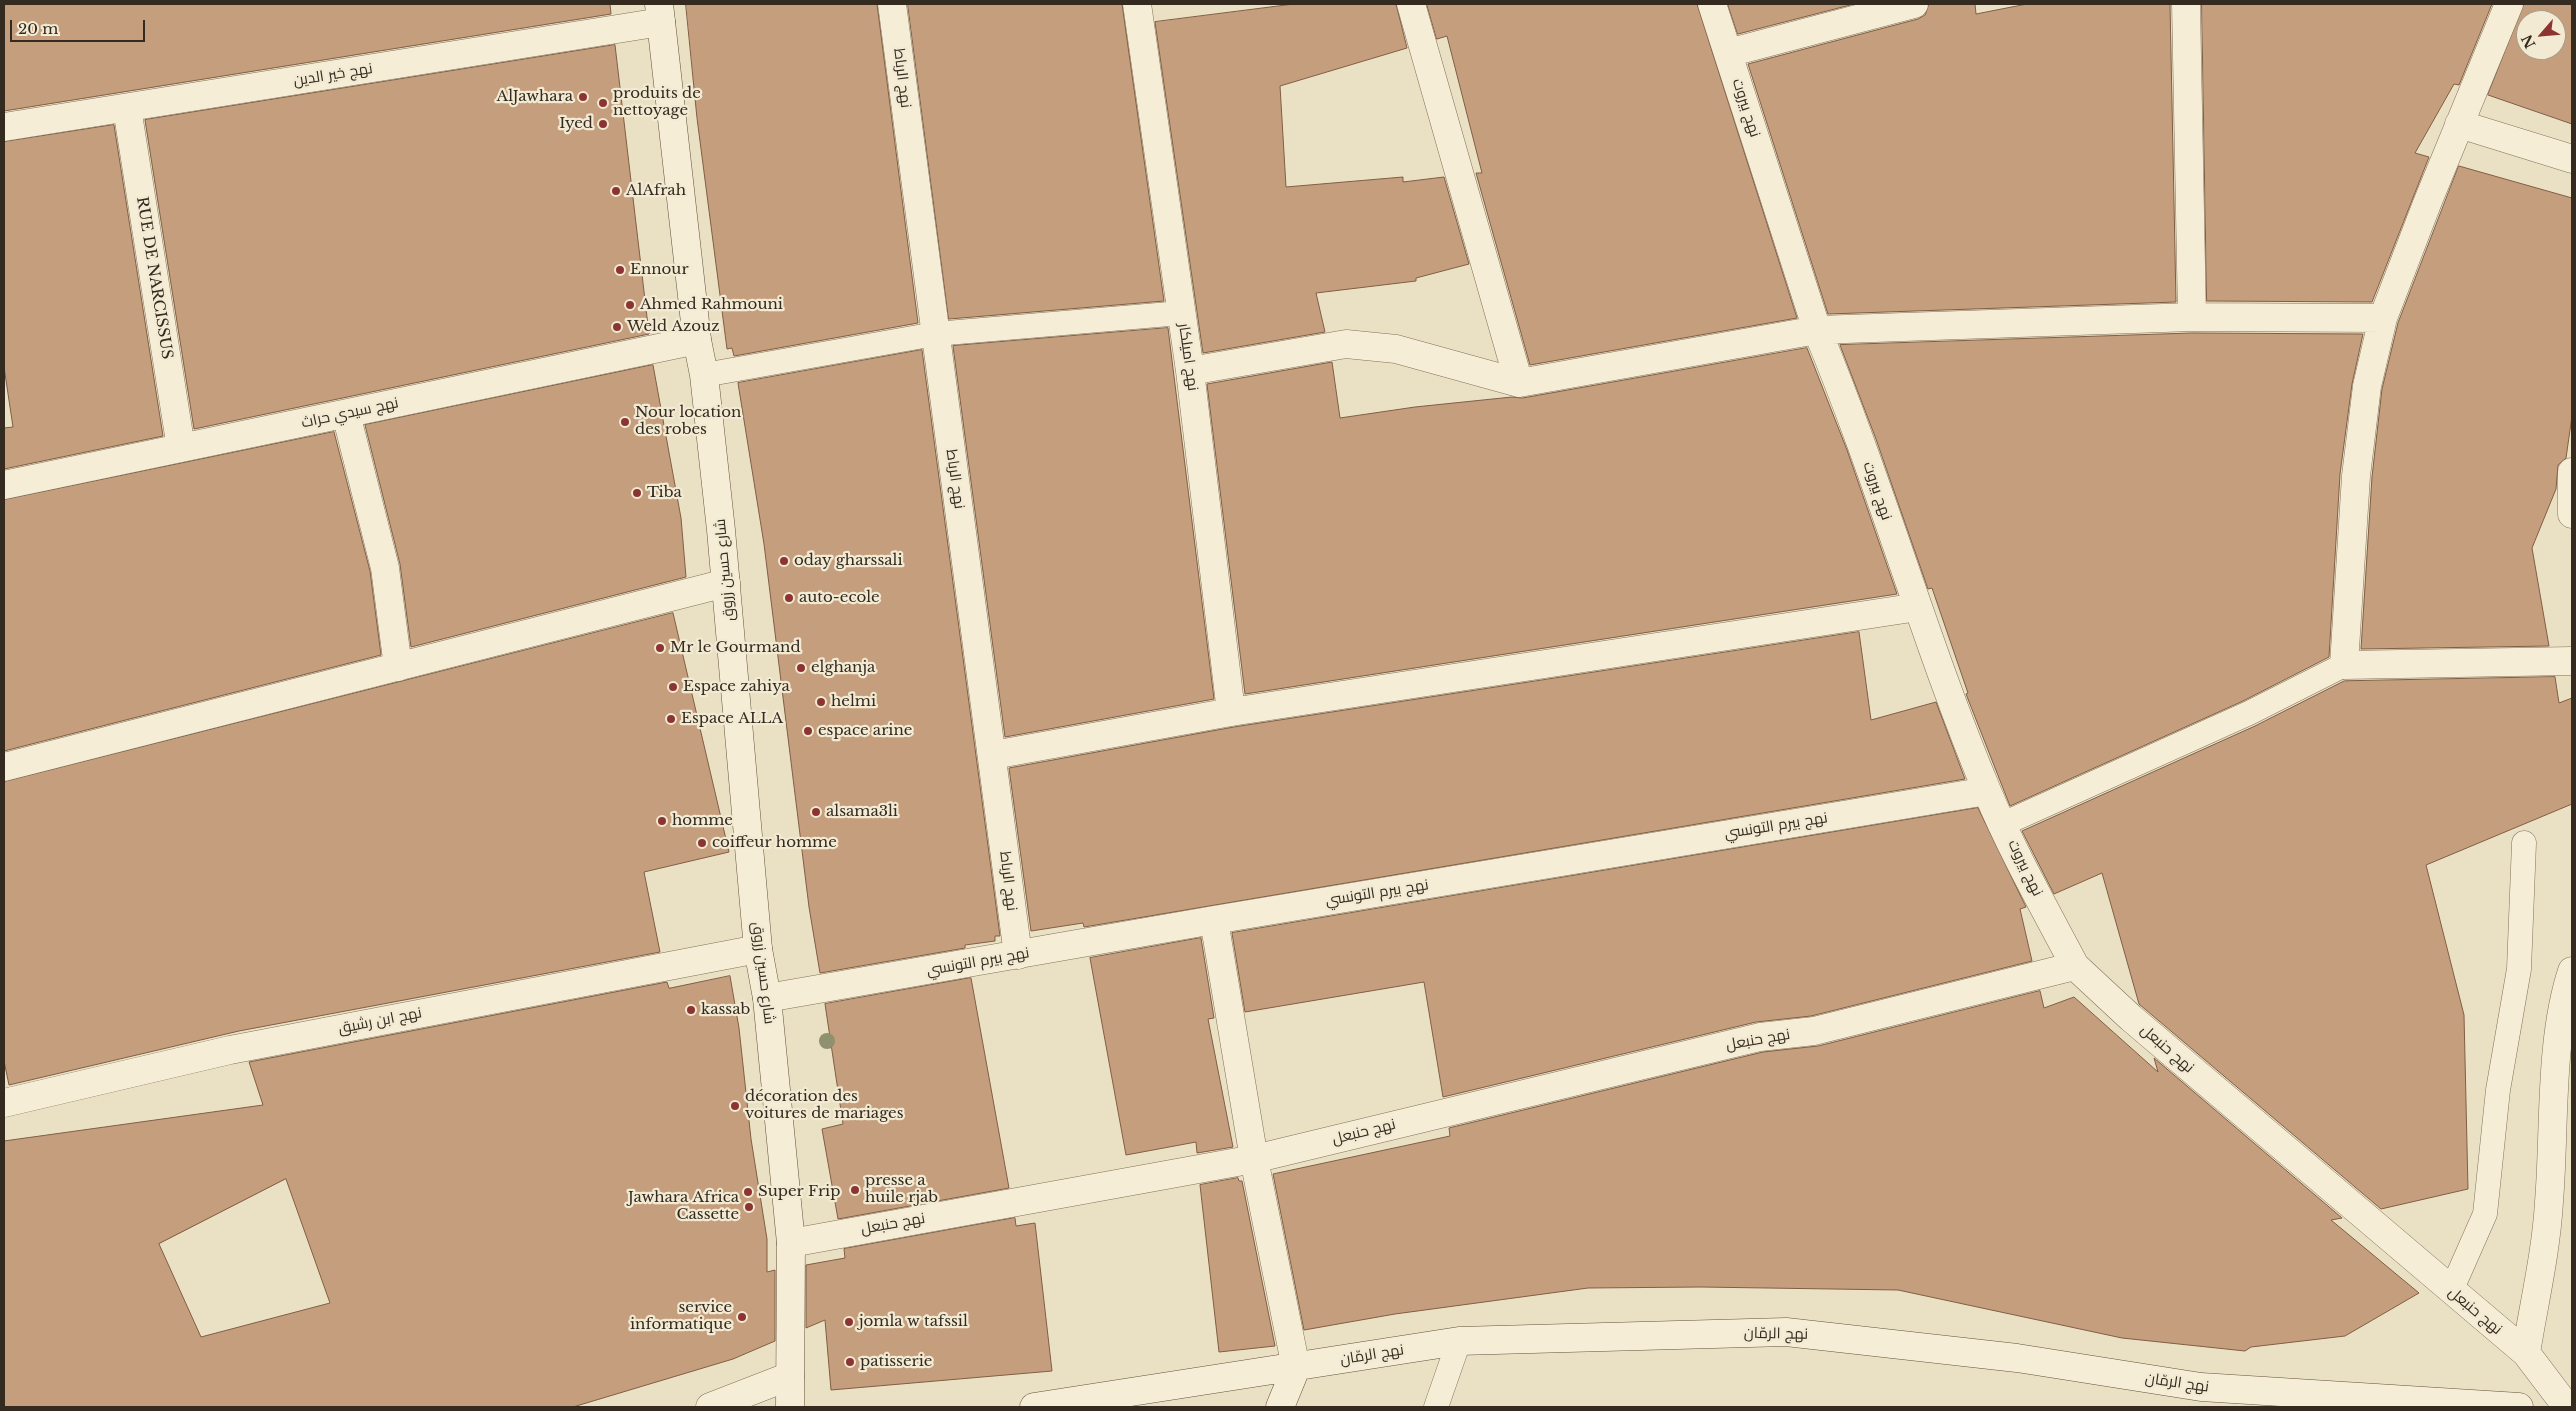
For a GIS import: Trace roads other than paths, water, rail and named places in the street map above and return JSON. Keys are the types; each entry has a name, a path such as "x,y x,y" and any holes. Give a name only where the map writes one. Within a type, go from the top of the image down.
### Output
{"street":[{"name":"نهج الرباط","path":"892,4 1018,955"},
{"name":"نهج اميلكار","path":"1137,4 1190,371 1231,712"},
{"path":"1411,4 1518,383"},
{"name":"نهج بيروت","path":"1712,4 1817,330 1837,377 1918,607 1987,791 2075,966"},
{"path":"1728,53 1914,4"},
{"path":"2186,4 2192,317"},
{"path":"2509,4 2459,124 2383,318 2367,386 2357,467 2344,664 2572,661"},
{"name":"نهج خير الدين","path":"4,127 127,108 660,13"},
{"name":"شارع حسين زروق","path":"660,13 697,340 704,375 726,583 758,949 767,998 791,1243 790,1407"},
{"name":"RUE DE NARCISSUS","path":"127,108 181,448"},
{"path":"2459,124 2572,159"},
{"path":"1190,371 1346,344 1396,349 1518,383 1817,330 2192,317 2383,318"},
{"name":"نهج سيدي حراث","path":"4,483 346,414 697,340"},
{"path":"346,414 384,568 398,667"},
{"path":"2572,472 2572,514"},
{"path":"4,767 726,583"},
{"path":"993,755 1231,712 1918,607"},
{"name":"نهج بيرم التونسي","path":"767,998 1214,920 1987,791"},
{"path":"1214,920 1254,1159 1296,1368 1280,1407"},
{"name":"نهج ابن رشيق","path":"4,1103 230,1050 758,949"},
{"name":"نهج حنبعل","path":"791,1243 1254,1159 1760,1036 1814,1031 2075,966 2131,1018 2526,1353 2568,1407"},
{"path":"2526,1353 2549,1202 2551,1128 2561,1024 2572,971"},
{"name":"نهج الرمّان","path":"1034,1407 1296,1368 1459,1341 1786,1332 2017,1358 2200,1387 2519,1407"},
{"path":"710,1407 790,1376"}],"lane":[{"path":"704,375 935,334 1181,312"},
{"path":"2003,824 2249,713 2344,664"},
{"path":"2451,1291 2485,1214 2498,1090 2519,969 2524,842"},
{"path":"1436,1407 1459,1341"}],"place":[{"name":"AlJawhara","path":"583,97"},
{"name":"produits de nettoyage","path":"603,103"},
{"name":"Iyed","path":"603,124"},
{"name":"AlAfrah","path":"616,191"},
{"name":"Ennour","path":"620,270"},
{"name":"Ahmed Rahmouni","path":"630,305"},
{"name":"Weld Azouz","path":"617,327"},
{"name":"Nour location des robes","path":"625,422"},
{"name":"Tiba","path":"637,493"},
{"name":"oday gharssali","path":"784,561"},
{"name":"auto-ecole","path":"789,598"},
{"name":"Mr le Gourmand","path":"660,648"},
{"name":"elghanja","path":"801,668"},
{"name":"Espace zahiya","path":"673,687"},
{"name":"helmi","path":"821,702"},
{"name":"Espace ALLA","path":"671,719"},
{"name":"espace arine","path":"808,731"},
{"name":"alsama3li","path":"816,812"},
{"name":"homme","path":"662,821"},
{"name":"coiffeur homme","path":"702,843"},
{"name":"kassab","path":"691,1010"},
{"name":"décoration des voitures de mariages","path":"735,1106"},
{"name":"presse a huile rjab","path":"855,1190"},
{"name":"Super Frip","path":"748,1192"},
{"name":"Jawhara Africa Cassette","path":"749,1207"},
{"name":"service informatique","path":"742,1317"},
{"name":"jomla w tafssil","path":"849,1322"},
{"name":"patisserie","path":"850,1362"}]}
